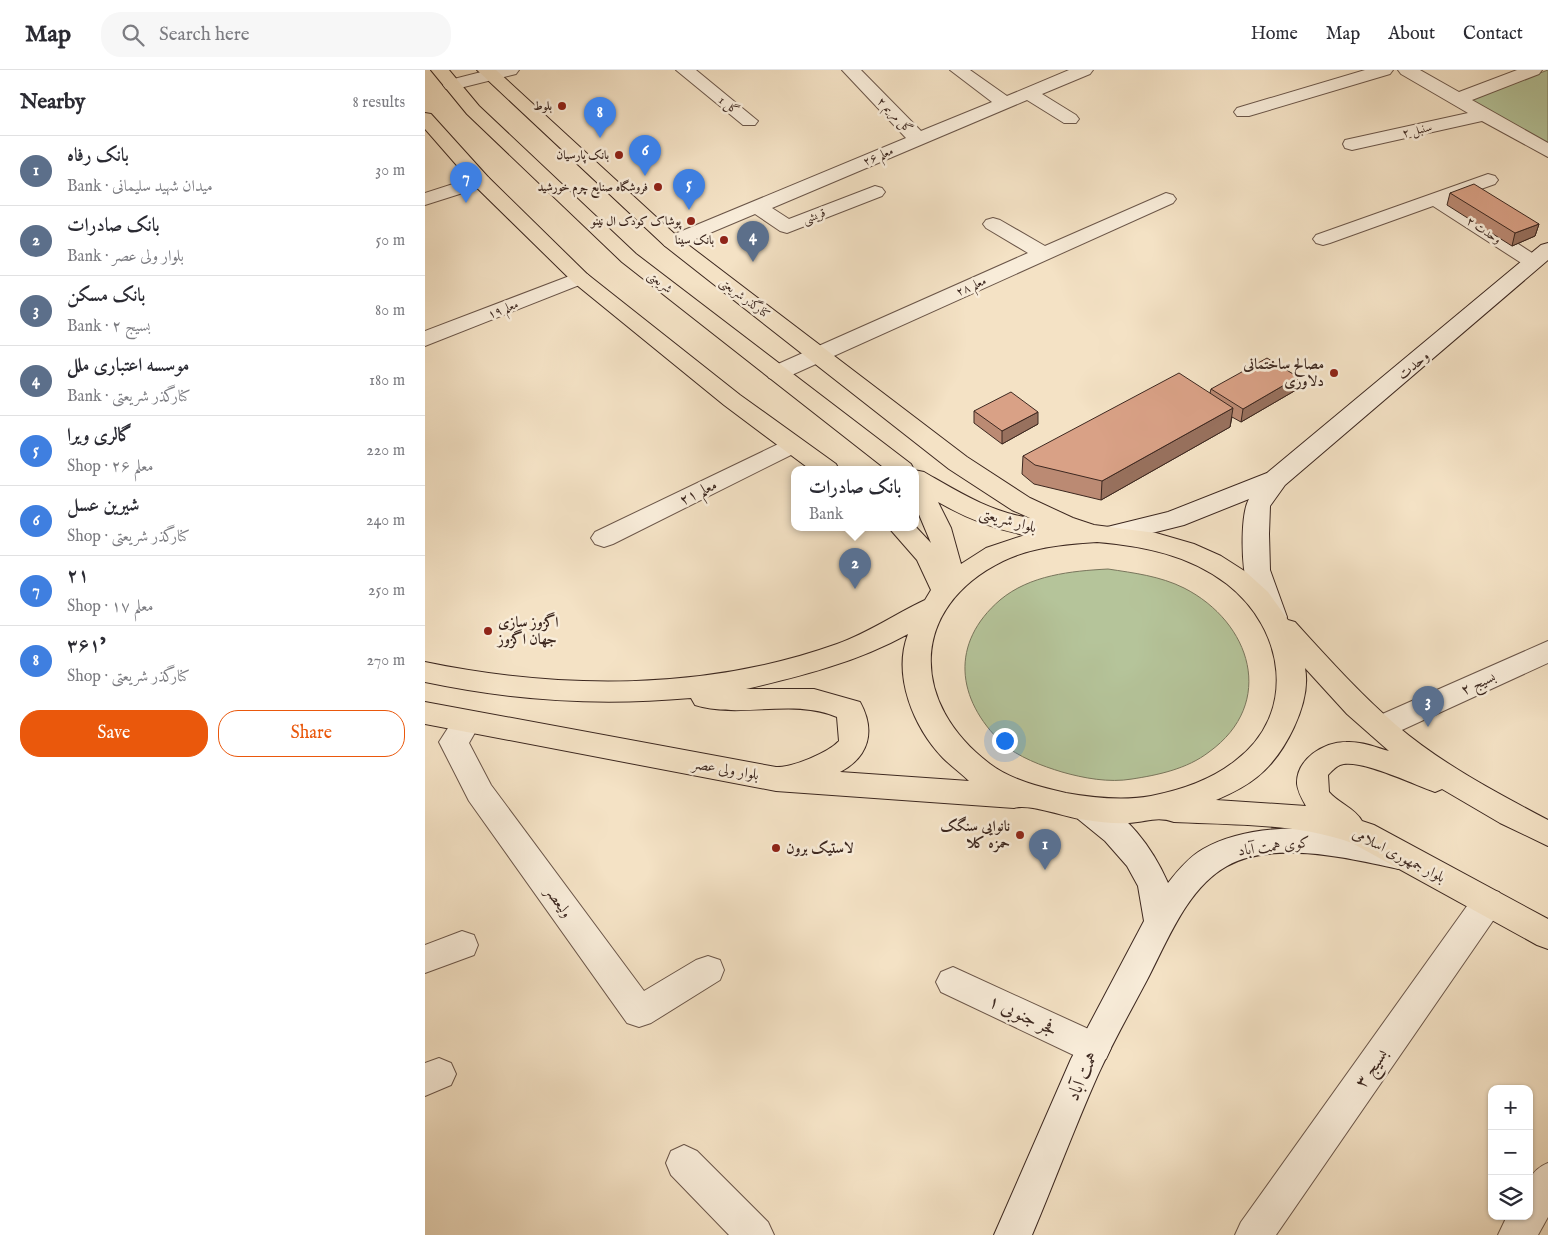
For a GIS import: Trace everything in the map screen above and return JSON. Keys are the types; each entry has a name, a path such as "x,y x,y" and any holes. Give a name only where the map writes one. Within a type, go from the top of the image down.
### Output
{"main road":[{"name":"کنارگذر شریعتی","path":"496,72 672,242 959,463 1021,504 1064,524 1096,534"},
{"name":"شریعتی","path":"446,77 473,110 629,258 897,466"},
{"path":"426,120 481,181 580,278 732,400 822,466"},
{"name":"بلوار شریعتی","path":"919,480 977,513 991,518 1031,528 1096,534"},
{"path":"919,493 929,510 944,545 948,574 938,601 919,637 915,669 921,702 944,740 981,773 1031,798 1089,810 1147,809 1202,794 1247,769 1278,734 1292,695 1291,655 1274,617"},
{"path":"905,531 927,553 934,566 938,601"},
{"path":"599,692 677,688 759,677 791,669 847,652 897,628 938,601 955,581 993,556 1018,545 1057,536 1096,534 1138,537 1177,547 1213,563 1244,584 1381,728 1404,747 1467,791 1548,834"},
{"path":"425,672 446,677 537,689 755,700 809,698 831,701 850,710 855,728 854,743 841,757 824,766 776,778"},
{"name":"بلوار ولی عصر","path":"425,713 776,778 1031,798"},
{"path":"1363,834 1319,802 1313,790 1311,779 1315,769 1323,760 1334,755 1347,753 1362,755 1467,791"},
{"name":"بلوار جمهوری اسلامی","path":"1147,809 1295,816 1331,823 1363,834 1548,935"}],"street":[{"name":"گل 1","path":"685,70 749,121"},
{"name":"گل مریم ۲","path":"851,70 919,139"},
{"path":"959,70 1005,103"},
{"name":"معلم ۲۶","path":"672,242 1084,70"},
{"path":"1243,112 1384,70"},
{"path":"1407,70 1548,151"},
{"path":"1457,100 1533,70"},
{"path":"446,77 496,72"},
{"path":"1027,94 1070,119"},
{"name":"سنبل ۲","path":"1352,144 1483,115"},
{"path":"1323,239 1488,180"},
{"path":"425,199 481,181"},
{"name":"قریشی","path":"756,206 787,227 875,192"},
{"name":"معلم ۲۸","path":"777,373 1166,199"},
{"name":"وحدت ۲","path":"1435,199 1541,255"},
{"path":"993,224 1043,254"},
{"name":"وحدت","path":"1274,617 1257,570 1256,534 1258,505 1276,479 1541,255"},
{"name":"معلم ۱۹","path":"425,339 580,278"},
{"name":"معلم ۲۱","path":"604,538 793,445"},
{"name":"وحدت","path":"1096,534 1175,519 1276,479"},
{"name":"بسیج ۲","path":"1381,728 1548,652"},
{"name":"ولیعصر","path":"467,722 454,742 480,793 639,1012 708,970"},
{"path":"1089,810 1126,841 1152,878 1159,903 1160,921"},
{"name":"کوی همت آباد","path":"1160,921 1198,869 1215,858 1237,849 1294,841 1325,841 1405,857"},
{"name":"بسیج ۳","path":"1254,1235 1488,902"},
{"name":"همت آباد","path":"1013,1235 1094,1048 1160,921"},
{"path":"425,959 462,945"},
{"name":"فجر جنوبی ۱","path":"953,982 1094,1048"},
{"path":"685,1163 755,1235"},
{"path":"1533,1208 1548,1181"},
{"path":"1517,1235 1526,1220"}],"green space":[{"path":"1548,70 1548,147 1467,101"},
{"path":"1108,569 1166,581 1184,588 1207,603 1226,621 1239,642 1247,664 1249,688 1243,710 1230,732 1209,752 1182,767 1162,773 1123,780 1096,779 1062,772 1015,753 1002,743 975,708 968,690 965,671 967,653 973,634 984,617 1000,600 1024,585 1051,576"}],"building":[{"path":"1474,184 1539,224 1515,233 1450,193"},
{"path":"1267,358 1298,377 1243,409 1211,389"},
{"path":"1179,373 1233,408 1102,481 1035,465 1023,456"},
{"path":"1011,392 1038,412 1002,431 974,411"}],"place":[{"name":"بلوط","path":"562,106"},
{"name":"۳۶۱’","path":"600,138"},
{"name":"بانک پارسیان","path":"619,155"},
{"name":"شیرین عسل","path":"645,176"},
{"name":"فروشگاه صنایع چرم خورشید","path":"658,187"},
{"name":"۲۱","path":"466,203"},
{"name":"گالری ویرا","path":"689,210"},
{"name":"پوشاک کودک ال نینو","path":"691,221"},
{"name":"بانک سینا","path":"724,240"},
{"name":"موسسه اعتباری ملل","path":"753,262"},
{"name":"مصالح ساختمانی دلاوری","path":"1334,373"},
{"name":"بانک صادرات","path":"855,589"},
{"name":"اگزوز سازی جهان اگزوز","path":"488,631"},
{"name":"بانک مسکن","path":"1428,727"},
{"name":"نانوایی سنگک حمزه کلا","path":"1020,835"},
{"name":"لاستیک برون","path":"776,848"},
{"name":"بانک رفاه","path":"1045,870"}]}
